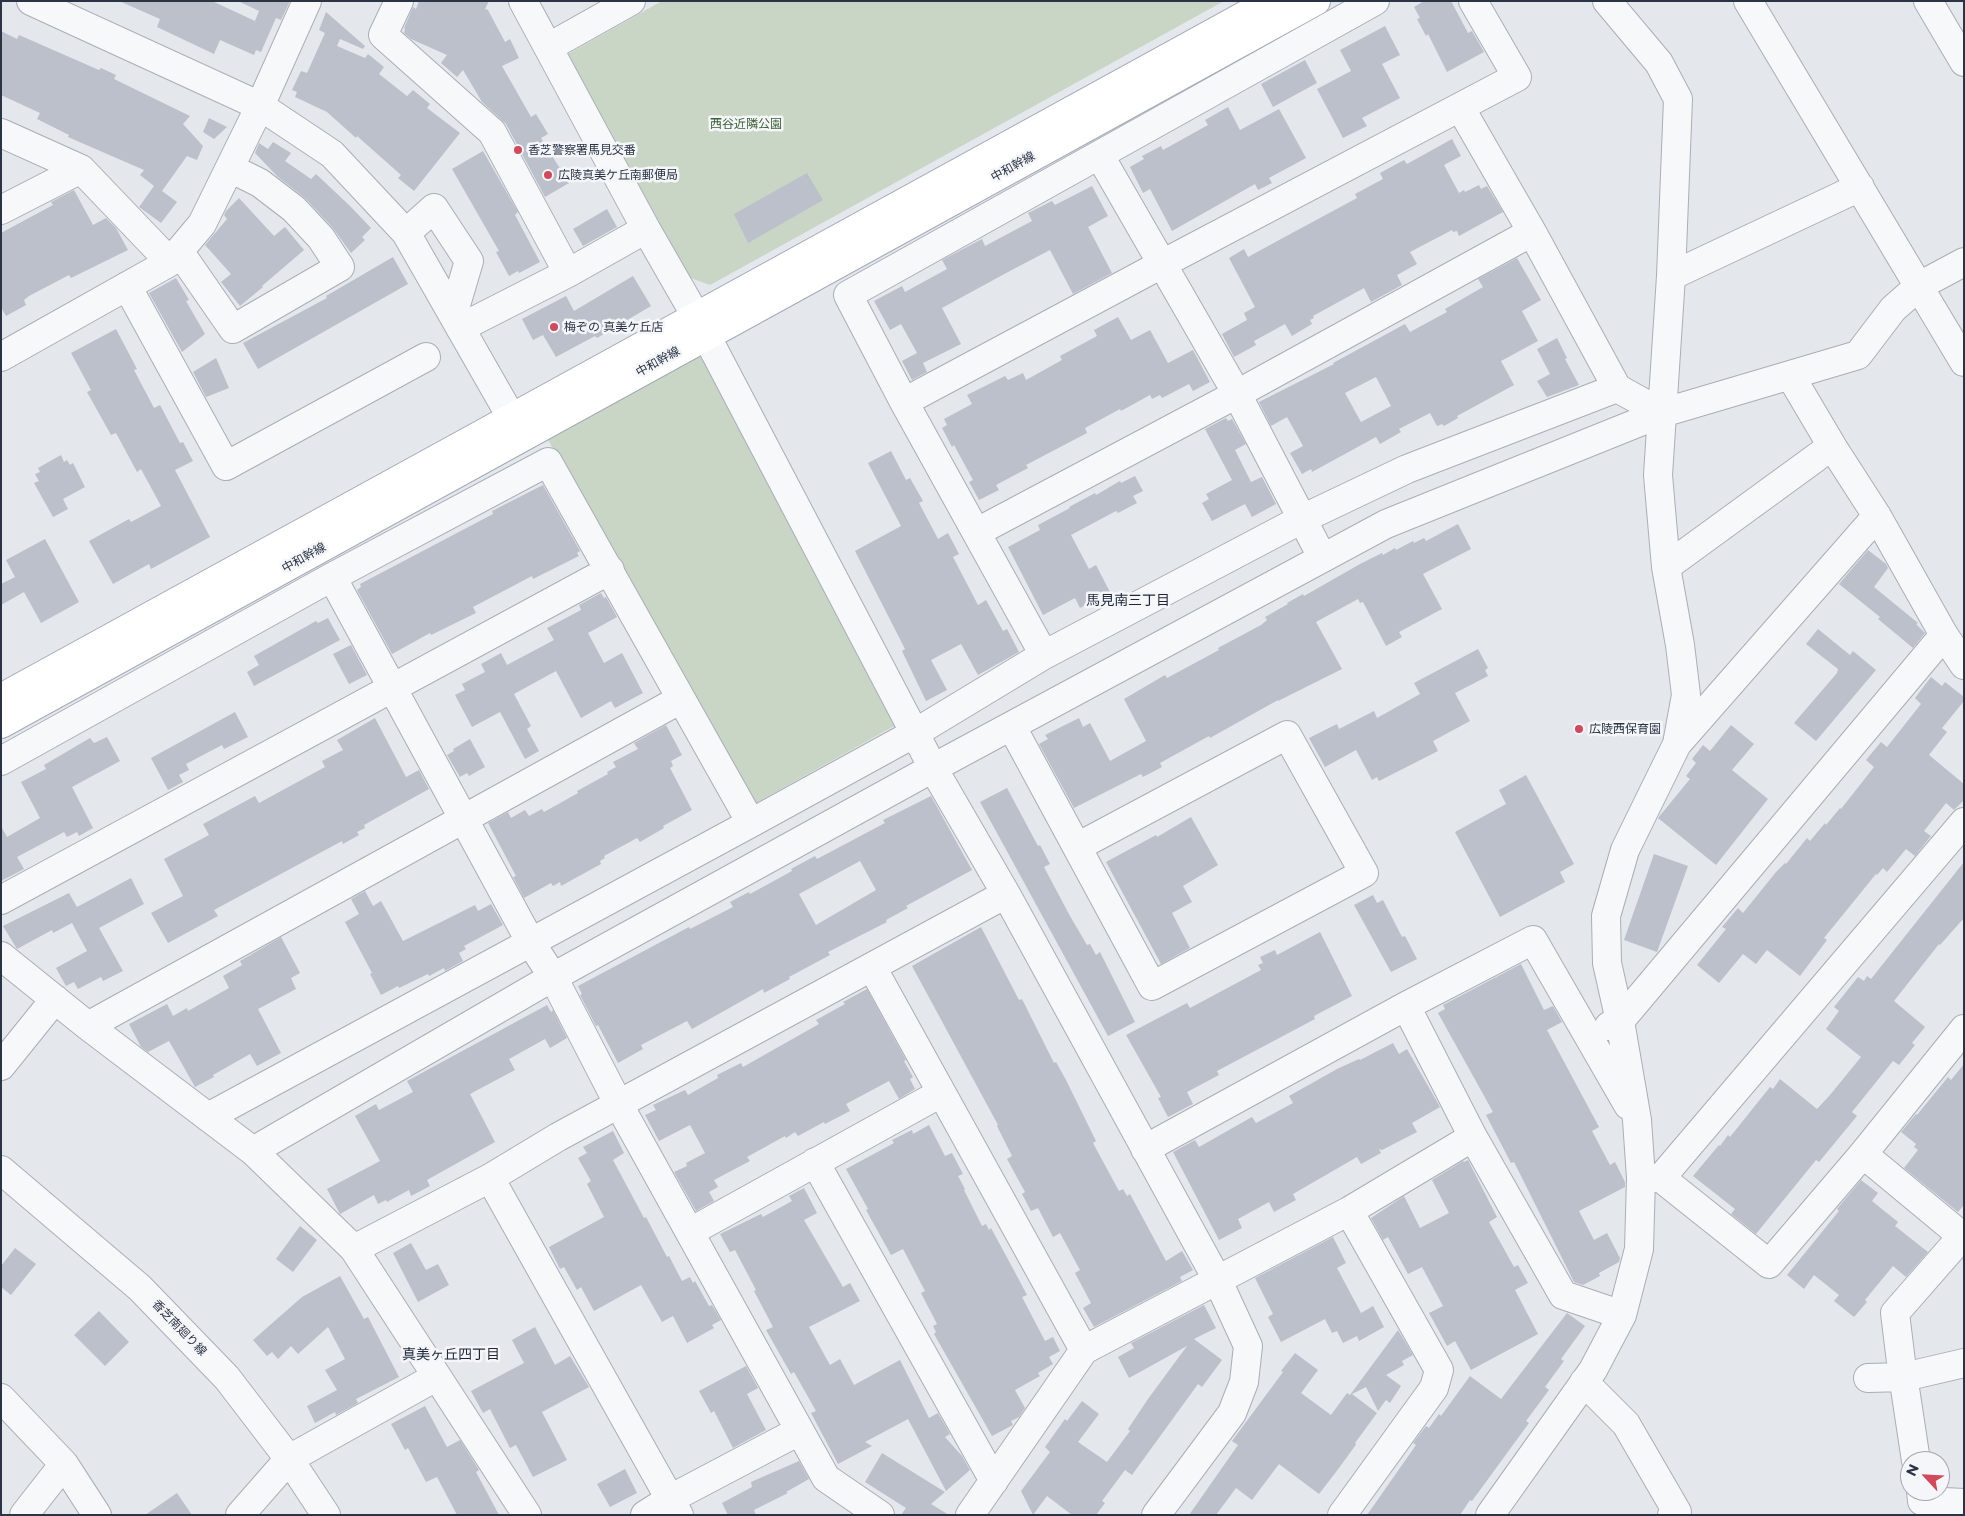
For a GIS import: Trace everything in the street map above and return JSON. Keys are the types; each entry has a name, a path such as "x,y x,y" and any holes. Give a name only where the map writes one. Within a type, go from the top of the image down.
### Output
{"main road":[{"name":"中和幹線","path":"701,327 991,154 1271,1"},
{"name":"中和幹線","path":"1,698 517,427 701,327 1316,1"},
{"name":"中和幹線","path":"1,724 517,427"}],"street":[{"path":"31,1 260,106 332,154 406,233 517,427"},
{"path":"1,357 127,286 175,256 202,224 260,106 307,1"},
{"path":"399,1 383,35 492,132 568,273"},
{"path":"523,1 701,327 933,768 1006,894 1218,1281 1248,1346 1244,1382 1232,1413 1156,1515"},
{"path":"548,46 631,1"},
{"path":"1044,655 978,532 904,402 848,295 1375,1"},
{"path":"904,402 1516,77 1473,1"},
{"path":"1490,1515 1593,1370 1622,1315 1639,1249 1651,1178 1637,1120 1620,1021 1607,963 1606,916 1626,850 1676,744 1686,695 1680,645 1666,567 1658,476 1671,276 1678,99 1659,63 1607,1"},
{"path":"1748,1 1964,362"},
{"path":"1928,1 1964,62"},
{"path":"1460,107 1532,232 1617,388 1662,413"},
{"path":"1,133 81,169 175,256 233,329 340,267 321,238 294,209 260,183 230,168"},
{"path":"1100,156 1237,394 1322,557"},
{"path":"1,210 81,169"},
{"path":"1671,276 1860,187"},
{"path":"406,233 434,208 469,261 456,321"},
{"path":"456,321 568,273 646,229"},
{"path":"978,532 1237,394 1532,232"},
{"path":"253,1151 553,977 1322,557 1386,524 1662,413 1858,355 1892,309 1919,286 1964,262"},
{"path":"127,286 226,466 426,357"},
{"path":"1790,375 1832,446 1877,516 1944,635 1964,665"},
{"path":"208,1117 915,733 1044,655 1302,519 1407,469 1617,388"},
{"path":"1666,567 1832,446"},
{"path":"1,761 332,577 548,462 752,823"},
{"path":"1676,744 1877,516"},
{"path":"1,900 610,570"},
{"path":"332,577 531,943 553,977 619,1105 826,1478 880,1515"},
{"path":"1584,1029 1604,1028 1620,1021 1944,635"},
{"path":"88,1026 681,699"},
{"path":"1012,727 1152,986 1364,873 1287,735 1077,847"},
{"path":"1651,1178 1964,822"},
{"path":"354,1248 490,1178 558,1137 1006,894"},
{"path":"1145,1149 1406,1006 1533,940 1637,1120"},
{"path":"1,956 88,1026 253,1151 354,1248 527,1515"},
{"path":"872,967 1084,1350"},
{"path":"1,1066 55,999"},
{"path":"1406,1006 1473,1137 1563,1295 1622,1315"},
{"path":"1651,1178 1769,1264 1863,1154 1964,1029"},
{"path":"690,1232 942,1093"},
{"path":"970,1515 1084,1350 1349,1211 1473,1137"},
{"path":"1863,1154 1963,1235 1895,1313 1915,1451"},
{"path":"815,1162 994,1481"},
{"name":"香芝南廻り線","path":"1,1170 140,1288 227,1378 289,1459 326,1515"},
{"path":"490,1178 675,1507"},
{"path":"1342,1515 1434,1388 1438,1370 1349,1211"},
{"path":"1868,1378 1904,1377 1964,1363"},
{"path":"240,1515 289,1459 436,1377"},
{"path":"1584,1382 1626,1424 1676,1514"},
{"path":"1,1398 64,1464 97,1515"},
{"path":"645,1515 675,1507 799,1431"},
{"path":"24,1515 64,1464"},
{"path":"1922,1501 1964,1502"},
{"path":"1963,1515 1964,1510"}],"green space":[{"name":"西谷近隣公園","path":"662,1 1224,1 710,285 688,277 568,54"},
{"path":"700,353 896,725 754,804 547,438"}],"building":[{"path":"119,1 212,1 255,21 259,11 238,1 290,1 281,20 276,18 261,52 256,50 254,55 220,40 214,54 157,27 160,19"},
{"path":"419,1 489,1 485,9 488,10 505,42 510,39 519,58 502,66 531,117 536,114 548,134 541,138 569,183 545,197 506,124 482,102 463,70 457,77 441,63 447,55 411,39 404,33 404,28 413,7 416,9"},
{"path":"1424,1 1451,1 1468,33 1472,31 1484,52 1447,72 1428,34 1426,36 1417,19 1420,18 1414,7"},
{"path":"326,12 365,46 363,49 340,39 337,46 365,58 368,54 384,67 379,74 407,96 413,90 430,104 427,108 460,133 414,191 398,178 401,175 327,112 295,97 297,92 292,90 301,71 307,73 325,33 319,30"},
{"path":"1385,26 1400,55 1382,64 1400,98 1362,118 1367,126 1343,138 1317,89 1351,71 1340,50"},
{"path":"1,31 17,39 19,35 99,70 101,68 116,75 114,79 190,116 183,124 203,146 197,160 187,156 162,191 177,202 161,223 139,207 154,186 140,175 144,170 68,137 69,135 37,119 40,113 1,95"},
{"path":"1305,60 1317,83 1273,107 1261,84"},
{"path":"1228,107 1240,130 1279,109 1306,158 1269,178 1272,183 1258,190 1255,184 1172,231 1150,189 1143,193 1130,167 1144,159 1142,156 1161,146 1163,150 1208,125 1205,120"},
{"path":"209,118 227,127 214,139 203,132"},
{"path":"1452,139 1461,156 1444,165 1459,193 1479,185 1481,189 1487,186 1503,212 1459,236 1457,231 1453,232 1452,230 1410,252 1417,264 1397,275 1402,285 1371,302 1364,288 1313,316 1314,318 1310,320 1312,324 1292,336 1285,324 1254,341 1256,345 1234,357 1222,334 1247,320 1244,313 1255,307 1229,258 1244,249 1248,257 1357,198 1355,194 1383,179 1380,173 1404,160 1407,164"},
{"path":"273,142 291,153 285,161 311,179 316,174 371,228 362,237 365,240 351,253 332,227 305,198 278,177 255,153 259,143 268,149"},
{"path":"483,151 518,212 515,215 540,262 509,276 496,252 499,251 452,169"},
{"path":"807,173 823,200 748,243 734,214"},
{"path":"1092,186 1108,216 1088,227 1112,273 1073,294 1050,250 1008,272 942,308 961,344 923,363 927,372 912,380 902,361 917,353 901,324 890,330 874,301 902,286 905,292 947,269 942,260 982,239 985,246 1032,221 1028,213 1052,201 1055,205"},
{"path":"74,190 93,225 106,218 116,228 128,250 71,278 69,275 29,296 24,300 26,305 6,316 1,307 1,233 53,205 51,202"},
{"path":"239,198 274,236 285,227 304,250 240,306 221,282 231,274 205,245 227,219 224,215 226,211"},
{"path":"607,209 617,227 583,246 573,229"},
{"path":"393,257 408,284 258,369 243,343 327,298 326,296"},
{"path":"1517,258 1541,300 1522,311 1538,341 1501,361 1514,385 1457,416 1458,418 1444,426 1442,424 1437,426 1430,413 1399,429 1401,432 1380,444 1376,437 1312,472 1311,469 1302,474 1290,453 1303,446 1287,417 1271,426 1259,402 1334,364 1405,324 1410,332 1447,312 1445,309 1483,287 1478,279","holes":["1376,377 1391,406 1361,422 1345,393"]},
{"path":"633,276 651,306 597,338 595,336 556,357 543,335 533,340 522,319 566,296 574,311"},
{"path":"176,278 189,300 186,301 205,334 182,352 149,293"},
{"path":"1118,317 1131,340 1150,330 1168,363 1193,350 1210,382 1193,391 1189,384 1162,398 1160,395 1152,399 1150,395 1121,411 1120,409 1085,428 1087,433 1026,465 1028,468 996,485 999,490 979,500 969,482 973,480 954,445 952,447 942,428 947,425 944,419 972,404 967,395 1005,376 1008,380 1023,373 1026,380 1062,360 1060,356 1097,336 1094,330"},
{"path":"116,329 137,369 134,370 154,408 160,405 180,443 183,442 193,461 175,470 210,537 151,569 149,564 113,584 89,541 129,519 131,522 161,506 141,469 137,472 116,433 111,435 87,392 91,390 71,353"},
{"path":"1557,338 1567,358 1565,359 1579,385 1547,397 1537,381 1550,374 1537,349"},
{"path":"216,358 229,388 206,397 193,372"},
{"path":"1226,418 1228,421 1232,419 1246,444 1235,450 1251,482 1262,477 1276,504 1252,517 1245,504 1212,521 1202,503 1209,499 1206,494 1232,480 1205,429"},
{"path":"891,451 906,480 910,478 923,501 919,503 938,539 948,533 959,554 953,557 978,605 986,600 1003,631 1007,629 1019,652 978,675 961,644 931,660 947,690 926,701 902,651 905,649 855,551 901,526 868,463"},
{"path":"61,455 64,462 67,460 70,465 73,463 85,487 63,499 68,509 53,517 34,483 39,481 35,474 40,472 38,468"},
{"path":"1135,476 1143,491 1133,496 1137,503 1118,513 1116,511 1071,535 1089,569 1096,565 1110,592 1080,608 1075,598 1043,615 1008,547 1040,530 1038,525 1069,507 1095,493 1096,495 1120,481 1121,483"},
{"path":"543,485 580,551 577,553 579,556 533,579 532,576 473,607 476,613 431,635 430,633 392,654 357,590 361,587 360,584 493,514 492,511"},
{"path":"1458,524 1471,549 1423,574 1442,609 1399,632 1402,637 1386,646 1363,602 1360,603 1358,599 1316,622 1342,669 1278,700 1210,738 1209,736 1160,763 1162,767 1143,777 1141,774 1074,808 1039,744 1048,739 1045,735 1079,718 1083,727 1090,723 1110,761 1146,741 1124,699 1165,675 1167,678 1219,650 1218,648 1261,625 1267,620 1265,617 1287,603 1303,594 1304,596 1360,564 1413,541 1414,543 1424,538 1426,541"},
{"path":"45,539 79,602 41,623 24,592 1,605 1,584 15,577 6,560"},
{"path":"1868,550 1886,564 1888,568 1874,587 1918,623 1916,624 1925,633 1913,648 1878,619 1880,617 1839,584"},
{"path":"601,593 604,598 606,597 617,617 588,633 604,663 622,653 643,693 615,708 611,701 581,718 556,671 514,694 531,726 527,729 539,751 525,759 500,712 472,727 455,695 465,690 462,684 485,672 481,664 501,653 507,665 554,640 547,628 581,610 579,605"},
{"path":"328,618 340,640 254,686 247,672 259,665 254,656 316,621 318,623"},
{"path":"1818,629 1850,655 1853,651 1876,670 1816,741 1794,723 1837,673 1838,669 1806,644"},
{"path":"351,645 367,675 349,684 333,654"},
{"path":"1478,649 1488,668 1485,670 1488,676 1455,693 1470,721 1433,741 1438,751 1379,781 1377,777 1372,780 1356,750 1325,767 1309,738 1337,724 1339,729 1374,711 1377,718 1420,694 1414,683"},
{"path":"1931,677 1942,686 1945,682 1964,697 1964,701 1942,728 1947,732 1929,755 1964,784 1964,800 1954,810 1946,803 1924,831 1931,836 1915,856 1906,849 1887,872 1883,868 1876,874 1824,938 1827,940 1800,976 1767,950 1756,964 1743,954 1719,983 1697,965 1726,929 1722,927 1738,908 1743,913 1776,872 1786,864 1807,838 1810,841 1825,823 1826,825 1841,809 1874,767 1866,760 1881,742 1887,747 1921,704 1915,698"},
{"path":"235,712 248,737 224,749 222,745 186,764 189,770 179,775 183,782 168,790 151,758"},
{"path":"375,718 406,777 419,770 429,789 364,825 365,828 357,832 359,835 343,844 342,841 214,910 218,916 168,943 151,913 183,896 164,859 209,835 203,824 255,796 259,803 325,767 322,761 343,750 337,740"},
{"path":"666,725 682,755 671,761 673,766 670,768 692,810 663,826 664,828 640,842 637,838 604,856 605,858 600,861 601,864 561,886 560,882 553,886 551,883 524,898 513,877 516,876 488,823 508,812 511,818 525,810 529,816 542,809 544,812 608,774 607,772 616,767 613,762 638,749 634,743"},
{"path":"1731,725 1754,744 1732,770 1768,799 1716,865 1658,818 1690,779 1686,776 1696,763 1692,759 1703,745 1710,751"},
{"path":"107,737 120,761 72,787 93,828 79,836 77,832 67,837 64,832 17,857 24,869 1,881 1,826 7,837 40,818 21,782 46,769 44,765 90,738 94,743"},
{"path":"470,739 485,767 469,776 467,773 460,777 447,755"},
{"path":"1526,775 1574,864 1560,872 1565,882 1500,917 1455,832 1506,804 1499,790"},
{"path":"1007,788 1038,846 1040,845 1050,864 1044,867 1070,916 1087,945 1090,944 1096,955 1100,952 1135,1022 1108,1036 980,802"},
{"path":"931,796 972,870 906,906 908,908 886,920 887,922 828,952 830,955 789,977 790,979 764,993 763,989 692,1029 687,1021 641,1045 643,1049 618,1063 598,1025 596,1026 580,995 582,994 578,986 689,927 690,929 733,907 730,902 749,892 750,894 815,856 817,859 885,823 883,820","holes":["860,861 876,890 816,925 799,894"]},
{"path":"1191,817 1218,865 1183,886 1192,902 1172,913 1190,948 1161,964 1106,862 1156,835 1157,837"},
{"path":"1654,854 1688,866 1657,952 1624,940"},
{"path":"1964,862 1964,918 1939,944 1894,1001 1925,1027 1912,1043 1915,1045 1899,1065 1893,1061 1852,1112 1857,1116 1819,1162 1816,1160 1756,1234 1731,1214 1735,1209 1693,1176 1728,1135 1730,1137 1770,1087 1773,1089 1780,1079 1817,1109 1830,1095 1861,1057 1826,1029 1839,1011 1834,1007 1858,977 1864,981 1867,976 1871,979"},
{"path":"131,878 144,904 99,928 123,971 103,981 101,977 78,989 74,982 66,986 56,968 87,951 72,923 53,933 52,930 17,949 3,926 69,893 77,907"},
{"path":"365,891 373,906 381,901 403,941 475,905 478,911 491,904 503,925 464,946 466,949 459,953 463,961 445,971 444,968 399,988 398,986 381,995 370,974 372,973 345,922 359,914 351,899"},
{"path":"1373,895 1377,903 1383,900 1402,937 1405,936 1417,959 1391,972 1354,905"},
{"path":"981,927 1019,1000 1022,999 1054,1063 1056,1062 1066,1080 1096,1141 1093,1143 1119,1191 1123,1189 1127,1196 1130,1194 1166,1261 1182,1251 1193,1270 1180,1277 1182,1281 1094,1327 1083,1308 1091,1303 1075,1273 1080,1270 1060,1233 1053,1237 1038,1208 1031,1211 1022,1194 1025,1192 1007,1159 1012,1156 998,1125 912,966"},
{"path":"1320,932 1352,996 1314,1016 1315,1019 1217,1071 1219,1075 1187,1092 1193,1104 1168,1117 1158,1098 1161,1097 1126,1035 1187,1003 1190,1008 1261,970 1258,965 1263,963 1260,957 1275,950 1277,955"},
{"path":"281,937 300,973 291,978 296,989 258,1009 281,1053 257,1066 250,1054 195,1087 169,1041 148,1052 141,1047 129,1024 167,1004 173,1016 187,1008 188,1011 229,988 223,976 242,965 240,961"},
{"path":"1521,964 1544,1010 1553,1006 1562,1022 1547,1030 1599,1127 1592,1131 1610,1165 1615,1162 1625,1182 1625,1187 1579,1211 1594,1240 1607,1233 1620,1258 1619,1262 1599,1273 1600,1276 1583,1285 1574,1282 1514,1162 1511,1163 1486,1115 1493,1112 1438,1013 1445,1009 1443,1005"},
{"path":"867,989 906,1060 904,1061 913,1077 910,1079 915,1089 899,1099 889,1081 846,1104 850,1111 798,1136 795,1132 786,1138 785,1136 747,1157 750,1161 714,1180 718,1187 709,1192 714,1201 696,1211 674,1172 687,1166 686,1163 705,1153 690,1125 659,1141 645,1115 656,1110 653,1105 685,1090 688,1095 718,1078 717,1075 741,1063 743,1067 819,1024 816,1020"},
{"path":"547,1005 551,1012 553,1010 567,1038 550,1048 545,1039 509,1059 515,1070 470,1094 495,1142 427,1180 430,1186 411,1196 409,1190 387,1202 386,1200 378,1204 374,1195 340,1214 327,1189 380,1161 355,1116 376,1104 379,1110 413,1092 407,1081"},
{"path":"1393,1043 1399,1054 1407,1049 1440,1107 1412,1123 1417,1132 1382,1150 1379,1149 1381,1153 1361,1164 1357,1157 1293,1194 1296,1200 1274,1212 1269,1202 1238,1219 1242,1228 1219,1240 1173,1152 1195,1140 1199,1147 1252,1117 1256,1123 1293,1103 1289,1096 1337,1069 1360,1060"},
{"path":"1964,1064 1964,1205 1958,1212 1904,1168 1918,1150 1914,1147 1916,1144 1901,1132 1948,1077 1951,1080"},
{"path":"929,1125 945,1156 952,1153 963,1174 958,1176 964,1190 982,1226 986,1224 989,1230 991,1228 1018,1278 1027,1295 1022,1297 1045,1341 1053,1337 1060,1351 1049,1357 1053,1364 1038,1373 1040,1376 1015,1390 1025,1408 1019,1417 1011,1421 1013,1425 992,1436 934,1334 936,1332 933,1326 937,1324 921,1293 925,1291 903,1249 891,1255 846,1169 894,1143 892,1140 912,1130 913,1134"},
{"path":"613,1131 624,1153 613,1160 644,1218 646,1217 682,1281 690,1277 693,1283 695,1281 709,1306 712,1305 721,1320 712,1325 714,1328 687,1343 673,1316 662,1322 641,1285 594,1311 581,1287 577,1290 564,1267 560,1269 549,1247 604,1217 587,1184 591,1181 578,1158 587,1153 583,1147"},
{"path":"1468,1160 1497,1217 1489,1222 1514,1267 1518,1265 1528,1283 1515,1290 1538,1334 1471,1370 1455,1341 1447,1346 1429,1313 1443,1306 1422,1267 1408,1274 1388,1237 1383,1240 1371,1218 1404,1196 1420,1228 1449,1213 1432,1180 1463,1161"},
{"path":"1861,1180 1878,1193 1872,1201 1898,1222 1895,1226 1928,1252 1906,1277 1893,1266 1865,1300 1867,1302 1854,1317 1834,1301 1839,1295 1814,1275 1804,1289 1787,1275 1839,1211 1837,1209"},
{"path":"804,1188 817,1213 804,1220 843,1287 850,1283 860,1301 809,1327 830,1365 840,1359 854,1385 900,1360 929,1418 938,1413 950,1434 945,1437 962,1456 970,1470 946,1491 908,1419 865,1442 872,1446 838,1464 811,1413 816,1411 794,1372 791,1374 766,1330 773,1327 754,1291 756,1290 735,1250 730,1252 720,1234 761,1214 763,1217 792,1201 789,1196"},
{"path":"300,1226 317,1240 293,1272 276,1259"},
{"path":"1333,1237 1346,1263 1337,1268 1361,1313 1373,1306 1384,1327 1359,1341 1357,1336 1343,1343 1337,1331 1332,1333 1325,1319 1281,1342 1268,1317 1273,1314 1255,1278"},
{"path":"411,1243 426,1270 438,1264 449,1285 418,1302 393,1253"},
{"path":"15,1248 36,1264 11,1295 1,1287 1,1266"},
{"path":"340,1276 364,1319 368,1317 399,1377 356,1399 358,1403 336,1415 335,1412 315,1423 307,1406 337,1390 325,1370 345,1359 328,1327 298,1354 291,1346 278,1359 272,1352 267,1356 253,1340 302,1297"},
{"path":"1204,1305 1216,1328 1194,1339 1222,1360 1202,1387 1198,1384 1132,1475 1125,1470 1102,1501 1105,1503 1096,1515 1072,1515 1047,1496 1033,1515 1021,1491 1050,1452 1045,1447 1065,1419 1067,1421 1082,1401 1099,1414 1078,1442 1107,1462 1130,1431 1128,1429 1148,1399 1187,1346 1129,1378 1118,1357 1134,1348 1131,1343"},
{"path":"99,1311 129,1342 105,1366 74,1335"},
{"path":"1567,1313 1585,1326 1561,1359 1564,1361 1545,1387 1549,1390 1526,1421 1529,1423 1460,1515 1367,1515 1416,1445 1413,1443 1426,1426 1429,1428 1439,1414 1441,1416 1470,1376 1501,1399"},
{"path":"535,1327 555,1365 570,1356 589,1387 542,1412 567,1460 533,1477 516,1445 510,1448 490,1409 483,1413 471,1391 524,1363 512,1340"},
{"path":"1398,1330 1413,1355 1402,1361 1404,1365 1386,1375 1401,1386 1390,1403 1386,1400 1378,1411 1366,1387 1352,1394 1377,1413 1319,1494 1279,1464 1252,1500 1236,1488 1216,1515 1189,1515 1238,1445 1232,1441 1295,1353 1318,1370 1301,1393 1331,1415 1347,1393 1350,1395"},
{"path":"746,1366 758,1388 747,1394 766,1430 733,1448 714,1411 711,1413 699,1391"},
{"path":"425,1406 447,1447 460,1440 479,1470 476,1472 499,1515 457,1515 437,1477 426,1482 408,1448 405,1450 391,1424"},
{"path":"882,1453 945,1492 931,1504 949,1515 901,1515 906,1508 865,1482"},
{"path":"799,1461 809,1479 786,1492 788,1493 754,1510 756,1515 728,1515 722,1503 752,1487 751,1482"},
{"path":"625,1469 637,1493 610,1507 597,1484"},
{"path":"177,1493 192,1515 145,1515"}],"place":[{"name":"香芝警察署馬見交番","path":"518,150"},
{"name":"広陵真美ケ丘南郵便局","path":"548,175"},
{"name":"梅ぞの 真美ケ丘店","path":"554,327"},
{"name":"広陵西保育園","path":"1579,729"}],"district":[{"name":"馬見南三丁目","path":"1128,601"},
{"name":"真美ヶ丘四丁目","path":"451,1355"}]}
